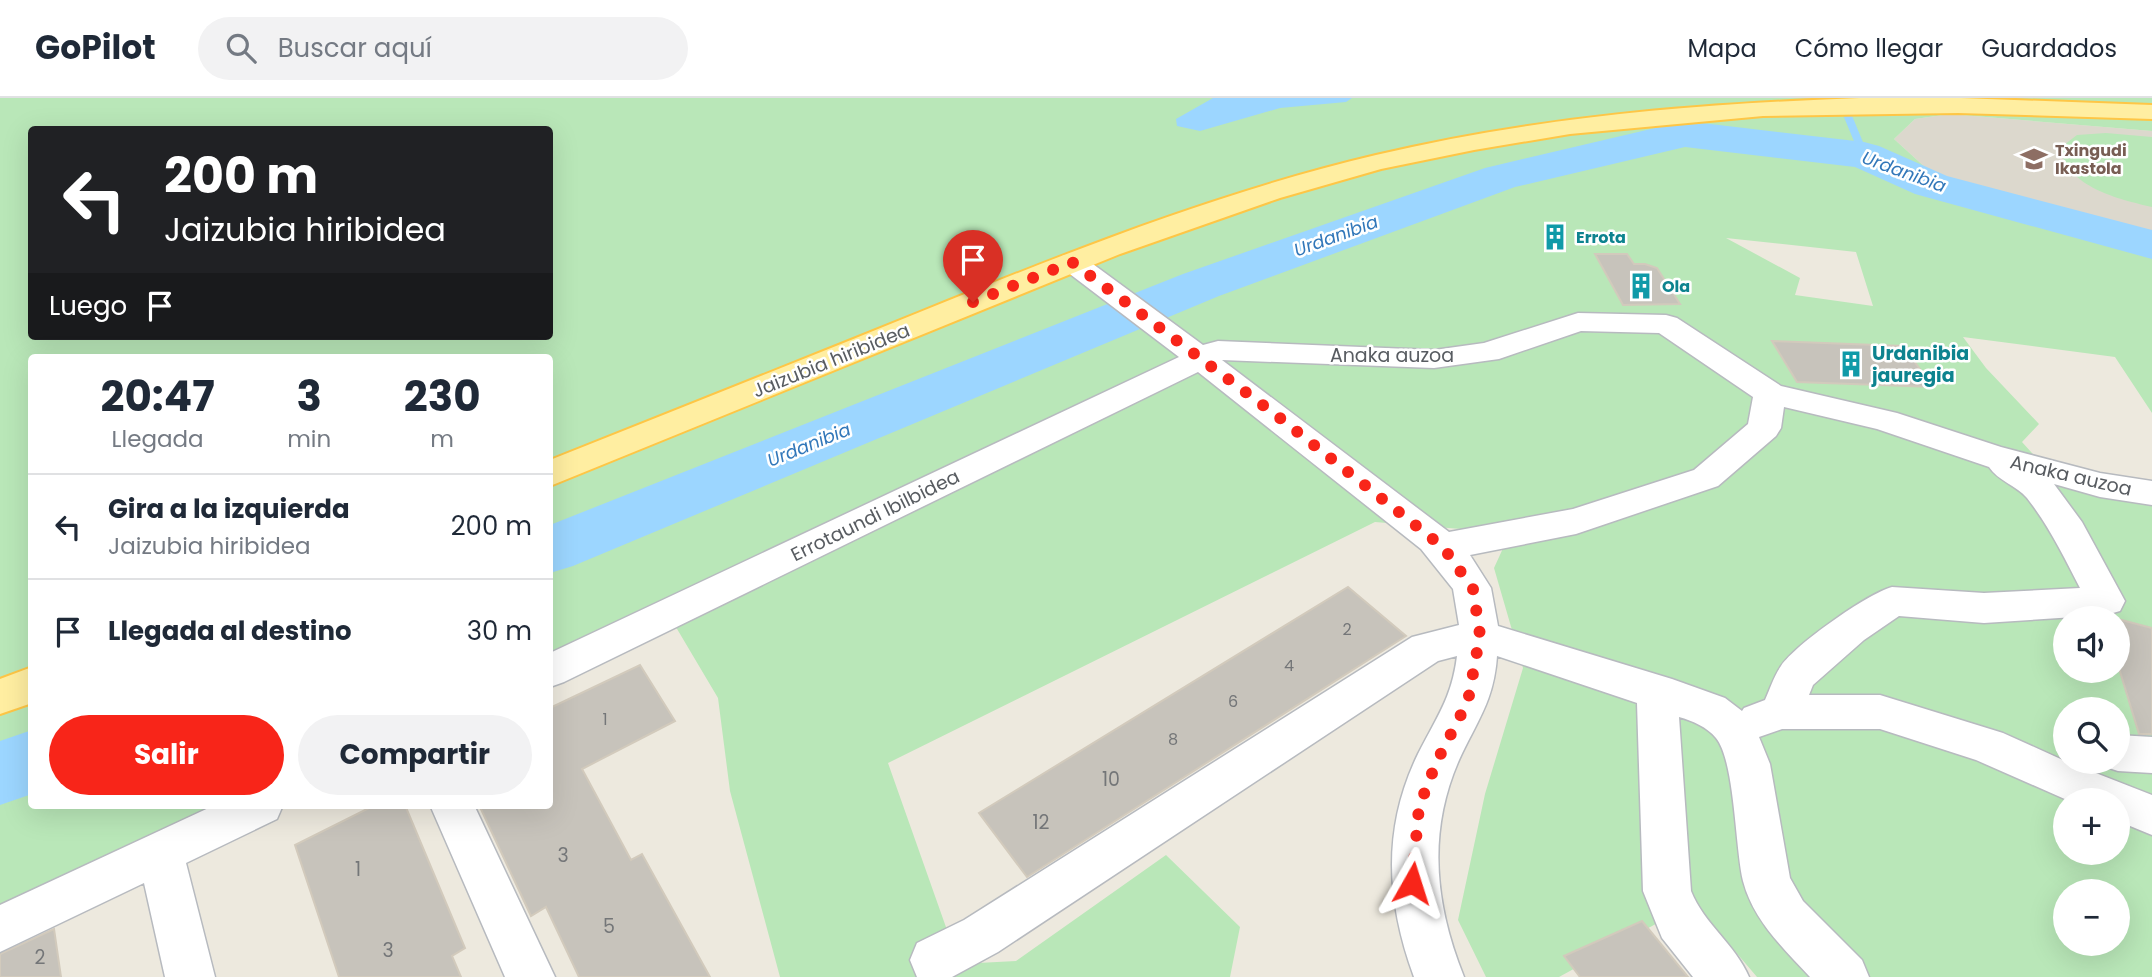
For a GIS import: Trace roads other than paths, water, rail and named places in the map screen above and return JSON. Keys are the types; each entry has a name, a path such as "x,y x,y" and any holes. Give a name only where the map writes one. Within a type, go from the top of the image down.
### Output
{"main road":[{"name":"Jaizubia hiribidea","path":"553,473 1072,262 1246,199 1312,179 1443,147 1574,125 1696,111 1840,103 1997,104 2152,112"},
{"path":"0,697 28,686"}],"street":[{"path":"1072,262 1276,415 1443,547 1473,589 1480,635 1468,701 1436,763 1419,807 1412,883 1426,948 1439,977"},
{"name":"Anaka auzoa","path":"1199,358 1217,350 1434,359 1488,352 1578,322 1666,324 1770,394 1874,417 1991,456 2100,485 2152,493"},
{"name":"Errotaundi Ibilbidea","path":"553,670 1199,358"},
{"path":"1443,547 1576,521 1706,478 1764,428 1770,394"},
{"name":"Anaka auzoa","path":"1781,712 1797,675 1850,629 1892,601 1984,608 2106,601 2069,531 2037,487 1991,456"},
{"path":"935,960 981,936 1426,648 1480,635 1710,710 1735,729 1748,764 1767,882 1786,917 1844,977"},
{"path":"1657,691 1667,891 1679,922 1724,977"},
{"path":"1735,729 1781,712 1880,712 1988,746 2088,788"},
{"path":"1988,746 2053,749"},
{"path":"2130,754 2152,755"},
{"path":"2130,806 2152,815"},
{"path":"0,929 252,809"},
{"path":"454,809 530,977"},
{"path":"160,852 190,977"}],"water":[{"path":"1213,98 1352,98 1346,102 1280,108 1200,131 1177,126 1176,119"}],"waterway":[{"path":"1847,114 1864,155"},
{"name":"Urdanibia","path":"553,549 1201,285 1501,177 1685,134 1864,155 1931,185 2152,245"},
{"name":"Urdanibia","path":"0,773 28,762"}],"place":[{"name":"Txingudi Ikastola","path":"2034,159"},
{"name":"Errota","path":"1555,237"},
{"name":"Ola","path":"1641,286"},
{"name":"Urdanibia jauregia","path":"1851,364"}]}
